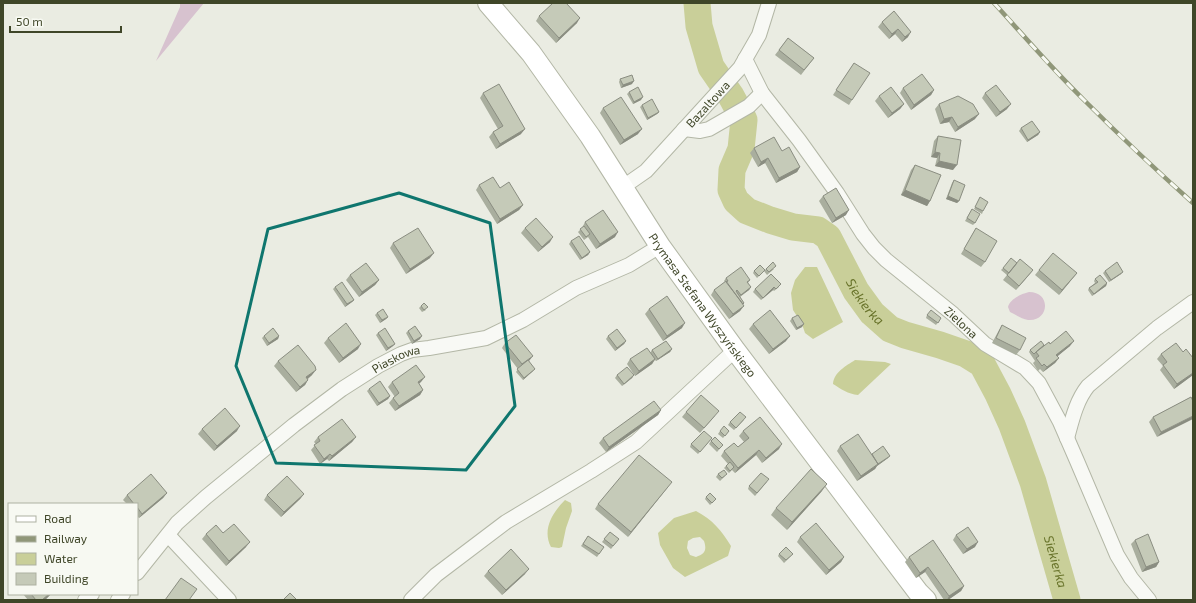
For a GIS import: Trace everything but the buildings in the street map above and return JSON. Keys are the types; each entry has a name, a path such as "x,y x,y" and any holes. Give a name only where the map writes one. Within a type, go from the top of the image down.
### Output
{"main road":[{"name":"Prymasa Stefana Wyszyńskiego","path":"488,3 533,56 590,136 660,246 734,350 918,592 926,600"}],"street":[{"name":"Bazaltowa","path":"623,187 646,171 742,63 759,35 769,3"},
{"name":"Zielona","path":"742,63 762,93 799,140 837,193 863,234 874,248 886,260 953,314 985,344 1013,360 1032,374 1043,389 1067,438 1116,555 1131,578 1149,600"},
{"path":"684,129 700,131 709,129 749,106 762,93"},
{"name":"Piaskowa","path":"138,570 177,523 206,497 254,457 342,389 378,366 412,350 486,338 523,320 576,288 629,264 660,246"},
{"path":"1067,438 1082,393 1088,386 1157,328 1193,302"},
{"path":"411,600 436,575 506,522 636,442 734,350"},
{"path":"168,535 229,600"}],"highlighted area":[{"path":"399,193 490,223 515,406 466,470 276,463 236,366 268,229"}],"shaded area":[{"path":"180,3 204,3 156,61 180,7"},
{"path":"1029,292 1036,293 1042,297 1045,307 1044,312 1040,316 1035,319 1028,320 1010,312 1008,307 1013,299"}],"water":[{"path":"805,267 817,267 843,322 813,339 805,333 802,324 793,310 791,293 795,280"},
{"path":"855,360 885,362 891,364 858,395 848,392 833,384 838,373"},
{"path":"565,500 571,503 572,511 566,528 562,547 551,547 548,541 548,528 552,516"},
{"path":"696,511 707,518 720,530 731,546 728,556 685,577 673,568 660,545 658,533 674,518","holes":["700,537 704,541 705,549 703,553 696,557 690,555 687,548 688,541 693,538"]}],"waterway":[{"name":"Siekierka","path":"697,3 699,26 711,67 731,96 744,120 741,149 732,170 731,190 736,201 747,211 793,227 818,230 828,237 856,291 872,313 890,329 966,354 982,364 1012,425 1033,482 1067,600"}],"railway":[{"path":"994,3 1073,89 1138,153 1193,203"}]}
